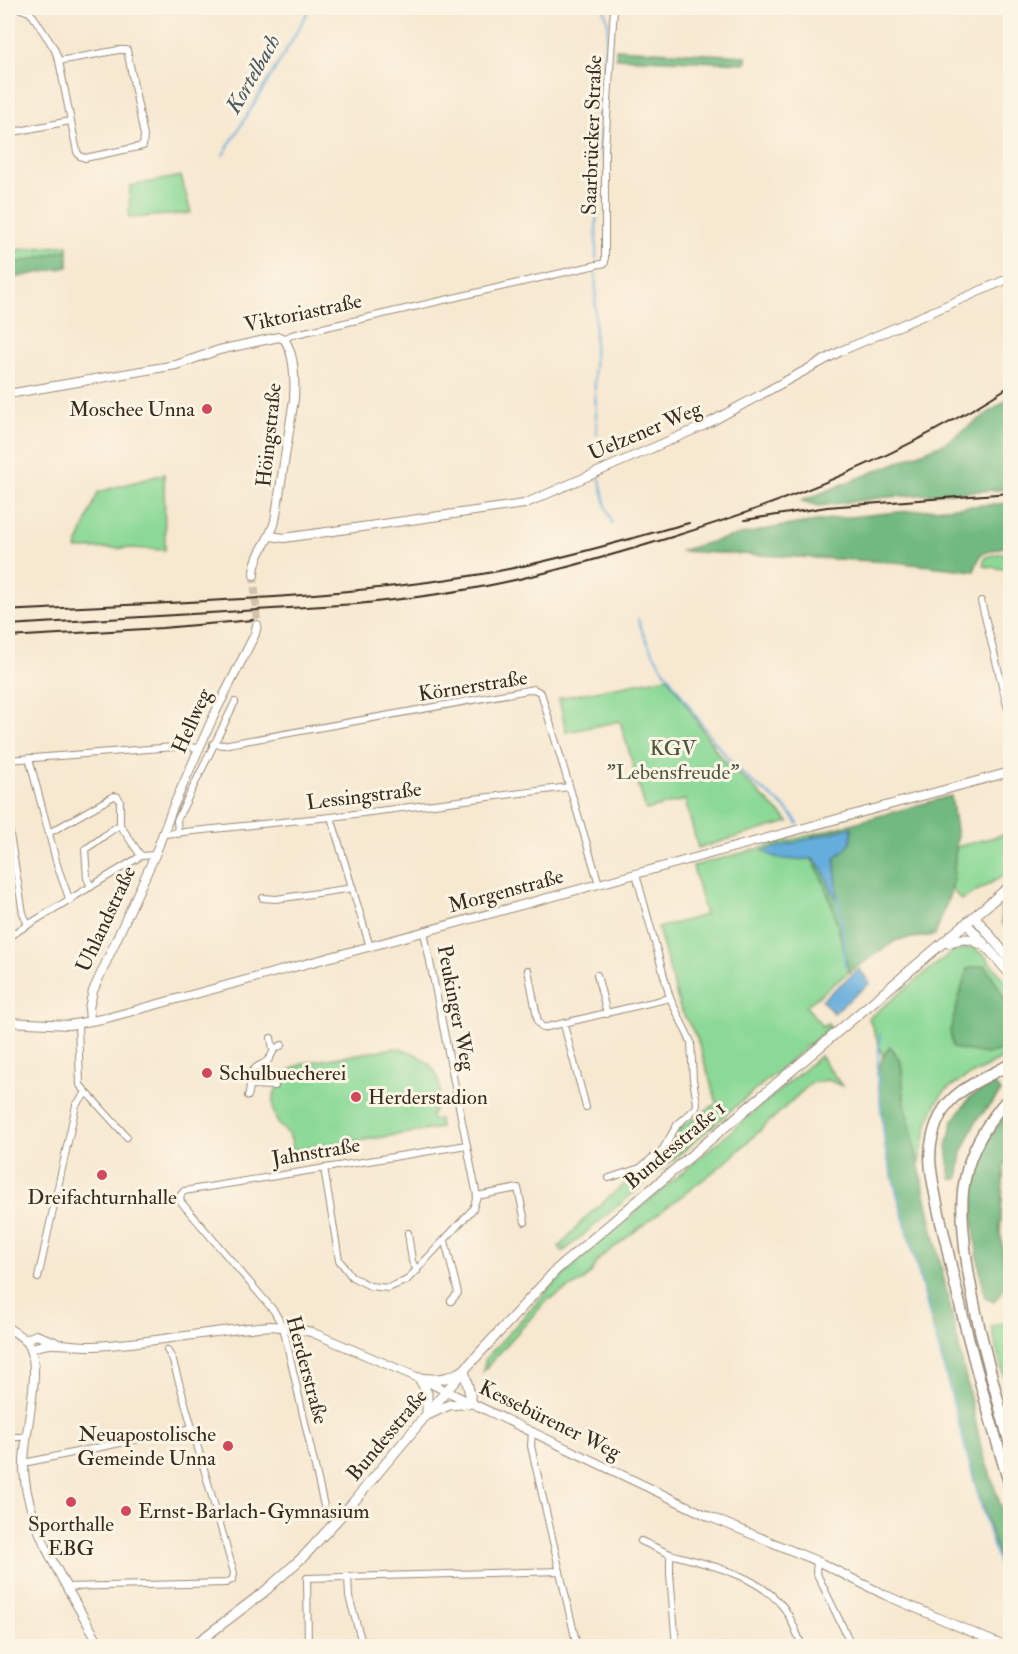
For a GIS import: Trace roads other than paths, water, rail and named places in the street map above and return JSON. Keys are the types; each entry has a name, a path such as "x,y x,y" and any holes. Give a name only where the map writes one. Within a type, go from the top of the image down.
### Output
{"highway":[{"path":"1011,1064 955,1096 942,1112 931,1144 930,1160 966,1329 1011,1486"},
{"path":"1011,1096 984,1129 975,1147 965,1178 962,1213 972,1296 1011,1445"}],"main road":[{"name":"Uelzener Weg","path":"270,536 284,538 524,504 723,417 844,350 1011,278"},
{"name":"Viktoriastraße","path":"8,394 94,381 176,365 219,350 279,337 284,339"},
{"name":"Höingstraße","path":"270,536 279,502 295,390 292,361 284,339"},
{"path":"254,575 257,556 270,536"},
{"name":"Hellweg","path":"164,834 173,807 228,686 255,634 257,625"},
{"name":"Morgenstraße","path":"8,1022 65,1025 90,1021 1011,772"},
{"name":"Uhlandstraße","path":"90,1021 89,1008 93,991 164,834"},
{"name":"Bundesstraße 1","path":"448,1391 464,1370 557,1269 1011,886"},
{"path":"975,916 1011,960"},
{"path":"967,924 1011,974"},
{"path":"943,944 971,939 988,948"},
{"name":"Kessebürener Weg","path":"31,1349 41,1344 91,1346 249,1328 283,1327 321,1336 532,1430 693,1509 816,1561 885,1595 1004,1647"},
{"path":"8,1328 25,1340 31,1349 34,1361 24,1463 24,1476 32,1508 43,1539 66,1587 101,1647"},
{"name":"Kessebürener Weg","path":"25,1340 36,1335 58,1343"},
{"path":"464,1370 472,1403 449,1405 426,1416 427,1393 419,1378 444,1379 464,1370"},
{"name":"Bundesstraße","path":"193,1647 264,1592 304,1555 350,1506 448,1391"}],"street":[{"path":"18,8 33,16 60,61 70,122 80,156 85,158 143,146 144,136 127,50 60,61"},
{"name":"Saarbrücker Straße","path":"605,263 605,148 614,8"},
{"path":"8,127 14,131 20,131 70,122"},
{"name":"Viktoriastraße","path":"284,339 451,297 605,263"},
{"path":"981,600 1007,686 1011,717"},
{"name":"Körnerstraße","path":"213,744 223,745 534,690 541,693 599,885"},
{"name":"Hellweg","path":"178,834 177,820 235,702"},
{"path":"8,760 187,746 199,749"},
{"path":"29,758 63,884 70,901"},
{"name":"Lessingstraße","path":"164,834 331,817 569,786"},
{"path":"49,833 114,796 120,801 120,825 141,856"},
{"path":"331,817 370,947"},
{"path":"8,823 23,913 28,925"},
{"path":"91,887 87,878 85,849 100,841 104,834 120,825"},
{"path":"8,937 141,856 155,855"},
{"path":"609,1178 640,1168 663,1149 677,1125 696,1108 697,1097 693,1080 693,1050 687,1030 670,998 636,874"},
{"path":"263,898 276,899 353,888"},
{"name":"Peukinger Weg","path":"424,932 477,1196"},
{"path":"528,970 540,1026 547,1029 670,998"},
{"path":"597,975 607,1014"},
{"path":"78,1023 79,1079 86,1093 127,1137"},
{"path":"564,1025 586,1107"},
{"path":"248,1096 249,1081 254,1069 268,1059 273,1049 271,1038"},
{"path":"273,1049 282,1045"},
{"path":"249,1085 275,1086"},
{"path":"38,1278 76,1105 86,1093"},
{"name":"Jahnstraße","path":"182,1202 180,1196 184,1191 467,1145"},
{"path":"324,1168 338,1254 348,1274 360,1283 382,1288 404,1283 469,1215 477,1196 518,1188 525,1222"},
{"name":"Herderstraße","path":"182,1202 274,1311 283,1327 324,1506"},
{"path":"408,1233 412,1261 417,1271"},
{"path":"445,1241 458,1293 451,1301"},
{"path":"66,1587 226,1582 233,1579 234,1573 172,1359 167,1350"},
{"path":"24,1463 192,1428"},
{"path":"532,1430 531,1446 577,1647"},
{"path":"8,1437 25,1437"},
{"path":"641,1541 670,1554 713,1566 760,1587 784,1608 799,1646"},
{"path":"670,1554 676,1647"},
{"path":"816,1561 816,1572 852,1647"},
{"path":"308,1647 307,1578 560,1571"},
{"path":"348,1577 349,1597 363,1647"}],"water":[{"path":"852,827 849,846 835,858 838,900 814,859 781,859 763,851"},
{"path":"859,969 870,983 833,1013 822,1000"}],"waterway":[{"name":"Kortelbach","path":"223,155 310,8"},
{"path":"598,122 608,23 604,8"},
{"path":"596,259 597,130"},
{"path":"596,274 594,370 597,434"},
{"path":"599,476 612,523"},
{"path":"638,619 656,658 718,746 744,775 781,804 798,824"},
{"path":"838,897 845,966"},
{"path":"880,1034 877,1073 886,1153 931,1320"},
{"path":"933,1329 979,1498 1010,1598"}],"tunnel":[{"path":"254,575 257,625"}],"railway":[{"path":"8,625 357,604 466,590 544,573 717,523 804,491 889,454 1010,386"},
{"path":"745,520 827,507 1010,493"},
{"path":"8,611 305,595 423,583 534,564 689,523"},
{"path":"8,637 253,620"}],"place":[{"name":"Moschee Unna","path":"207,409"},
{"name":"Schulbuecherei","path":"207,1073"},
{"name":"Herderstadion","path":"356,1097"},
{"name":"Dreifachturnhalle","path":"102,1175"},
{"name":"Neuapostolische Gemeinde Unna","path":"228,1446"},
{"name":"Sporthalle EBG","path":"71,1502"},
{"name":"Ernst-Barlach-Gymnasium","path":"126,1511"}],"park label":[{"name":"KGV \"Lebensfreude\"","path":"673,760"}]}
